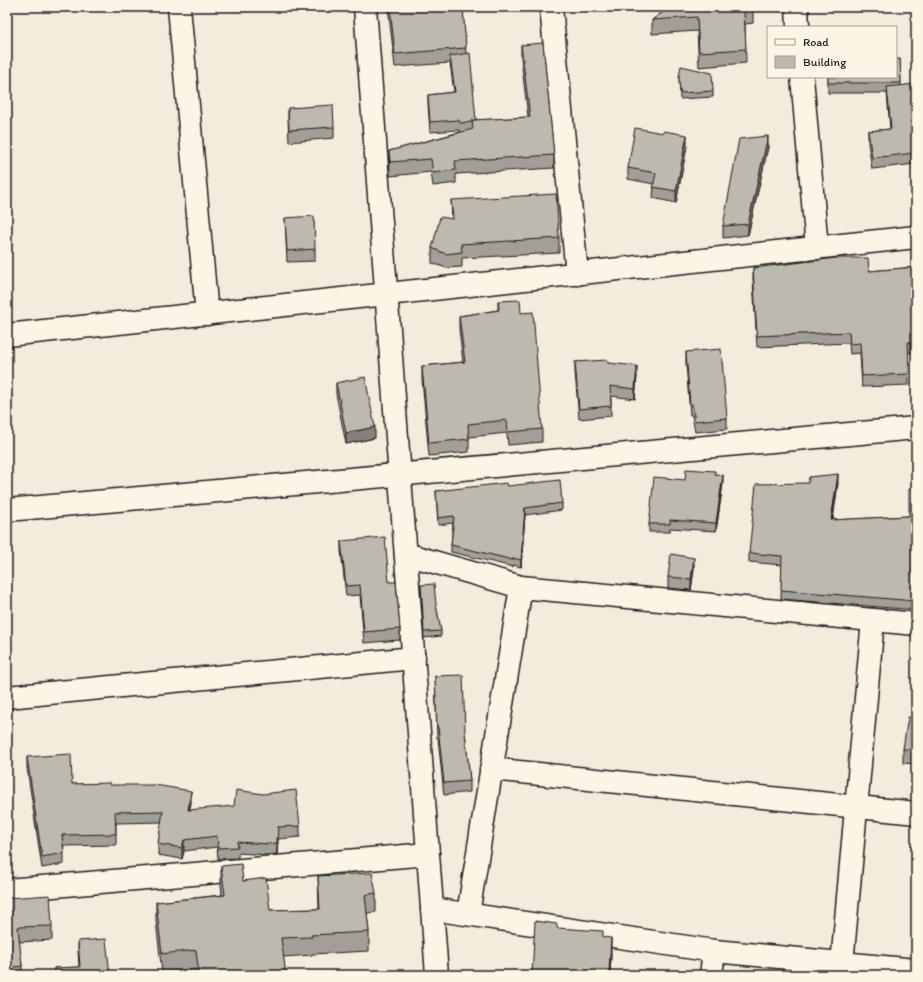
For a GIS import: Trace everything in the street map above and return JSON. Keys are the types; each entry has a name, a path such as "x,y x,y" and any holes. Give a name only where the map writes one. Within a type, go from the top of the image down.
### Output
{"street":[{"path":"179,7 207,314"},
{"path":"365,7 437,975"},
{"path":"552,7 577,274"},
{"path":"797,7 798,26"},
{"path":"802,78 817,248"},
{"path":"7,336 916,237"},
{"path":"7,510 916,428"},
{"path":"406,554 522,587 916,624"},
{"path":"468,914 522,587"},
{"path":"842,969 873,620"},
{"path":"7,697 414,658"},
{"path":"491,769 916,813"},
{"path":"7,890 428,854"},
{"path":"432,909 842,969 916,970"},
{"path":"711,975 714,951"}],"building":[{"path":"390,7 463,7 466,48 395,54"},
{"path":"670,7 753,7 753,9 744,10 746,49 699,52 697,17 652,20"},
{"path":"543,43 554,155 455,161 456,170 433,173 431,159 390,162 389,151 473,129 472,120 530,117 521,45"},
{"path":"470,53 476,120 472,120 472,122 460,123 459,120 430,122 428,95 455,92 450,56"},
{"path":"897,59 900,59 901,83 828,83 828,78 897,78"},
{"path":"681,66 712,73 713,91 680,93 679,77"},
{"path":"916,84 916,155 915,153 872,158 868,131 891,129 887,87"},
{"path":"333,105 334,127 289,130 288,108"},
{"path":"635,128 663,133 664,131 687,135 676,191 653,187 656,173 628,168"},
{"path":"768,136 748,224 723,226 739,139"},
{"path":"556,194 559,238 461,244 462,252 446,254 432,248 440,217 453,219 451,200"},
{"path":"314,216 315,249 287,251 285,218"},
{"path":"836,258 868,258 869,271 916,267 916,341 908,342 909,374 862,376 860,343 850,344 849,332 757,336 753,268"},
{"path":"520,300 521,313 533,312 542,429 508,432 507,420 468,424 469,439 429,443 422,366 465,362 459,316 499,310 498,301"},
{"path":"721,349 727,418 695,421 692,404 690,405 686,352"},
{"path":"607,360 608,363 637,366 635,389 610,386 611,406 579,409 575,362"},
{"path":"365,377 375,427 346,433 336,383"},
{"path":"686,469 715,471 715,474 723,475 716,523 670,520 670,524 649,524 654,477 685,480"},
{"path":"838,474 831,520 909,516 909,489 916,489 916,601 781,590 782,556 749,553 756,484 808,483 809,477"},
{"path":"560,480 562,503 525,508 521,560 513,558 513,560 451,545 454,516 438,518 436,491 507,483 508,486"},
{"path":"385,537 389,582 396,582 400,629 364,632 360,585 346,586 341,541"},
{"path":"671,554 694,558 691,579 668,577"},
{"path":"434,584 441,631 424,632 421,585"},
{"path":"463,675 465,731 470,781 444,783 437,727 435,676"},
{"path":"908,717 916,718 916,750 903,749"},
{"path":"71,754 72,784 110,783 110,785 155,785 191,791 188,810 234,806 236,790 263,794 296,790 300,826 278,827 277,843 268,844 237,842 238,847 218,848 217,836 184,840 182,848 158,844 163,811 115,812 116,834 62,835 64,853 42,857 27,757"},
{"path":"241,864 243,881 266,878 270,910 320,909 318,876 372,873 376,893 365,895 369,932 281,938 286,975 199,975 196,950 162,954 156,902 225,895 221,866"},
{"path":"50,895 52,926 18,927 22,966 7,968 7,898"},
{"path":"535,921 557,924 557,928 603,931 603,937 611,938 609,974 579,972 579,975 532,975"},
{"path":"106,939 110,975 54,975 54,968 80,967 78,941"}]}
